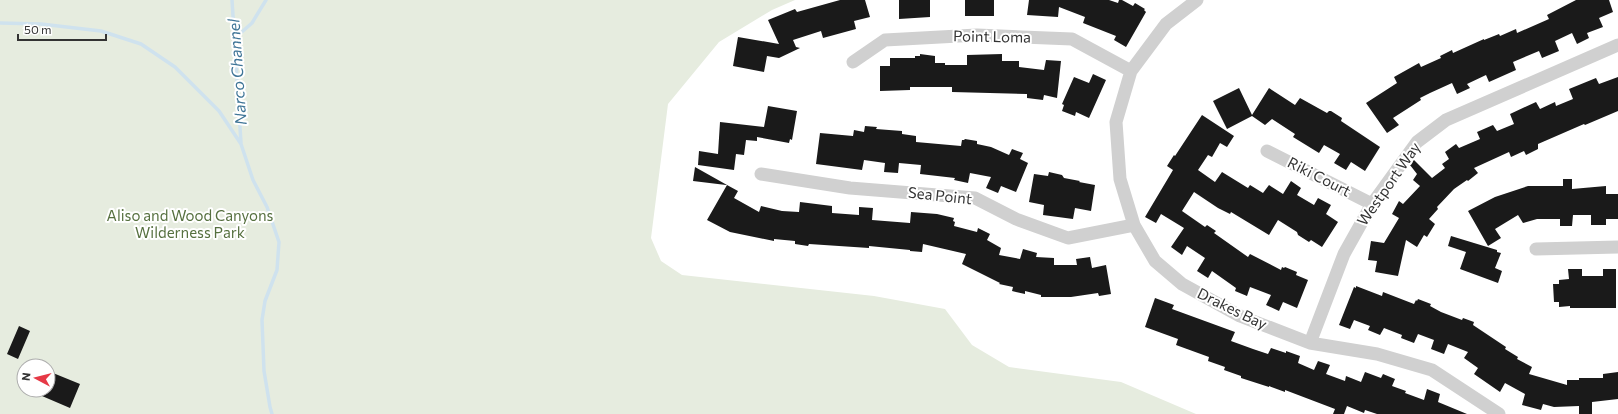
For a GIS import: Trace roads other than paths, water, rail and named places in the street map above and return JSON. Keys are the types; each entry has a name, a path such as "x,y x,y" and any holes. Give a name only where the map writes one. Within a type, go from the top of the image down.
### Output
{"street":[{"path":"1131,71 1166,24 1197,0"},
{"name":"Point Loma","path":"853,62 885,40 977,35 1072,39 1131,71"},
{"name":"Westport Way","path":"1310,343 1344,254 1372,204 1417,142 1446,120 1618,45"},
{"name":"Drakes Bay","path":"1131,71 1116,122 1120,179 1134,225 1155,261 1182,284 1240,316 1310,343 1377,354 1432,370 1500,414"},
{"name":"Riki Court","path":"1267,151 1372,204"},
{"name":"Sea Point","path":"761,174 850,188 975,198 1016,218 1068,238 1134,225"},
{"path":"1536,248 1618,247"}],"waterway":[{"name":"Narco Channel","path":"232,0 241,143"},
{"path":"235,38 252,23 266,0"},
{"name":"Narco Channel","path":"0,23 41,24 101,31 141,44 175,67 219,111 241,144 253,180 267,207 279,242 277,270 265,301 262,320 264,371 272,414"}],"park label":[{"name":"Aliso and Wood Canyons Wilderness Park","path":"190,224"}]}
